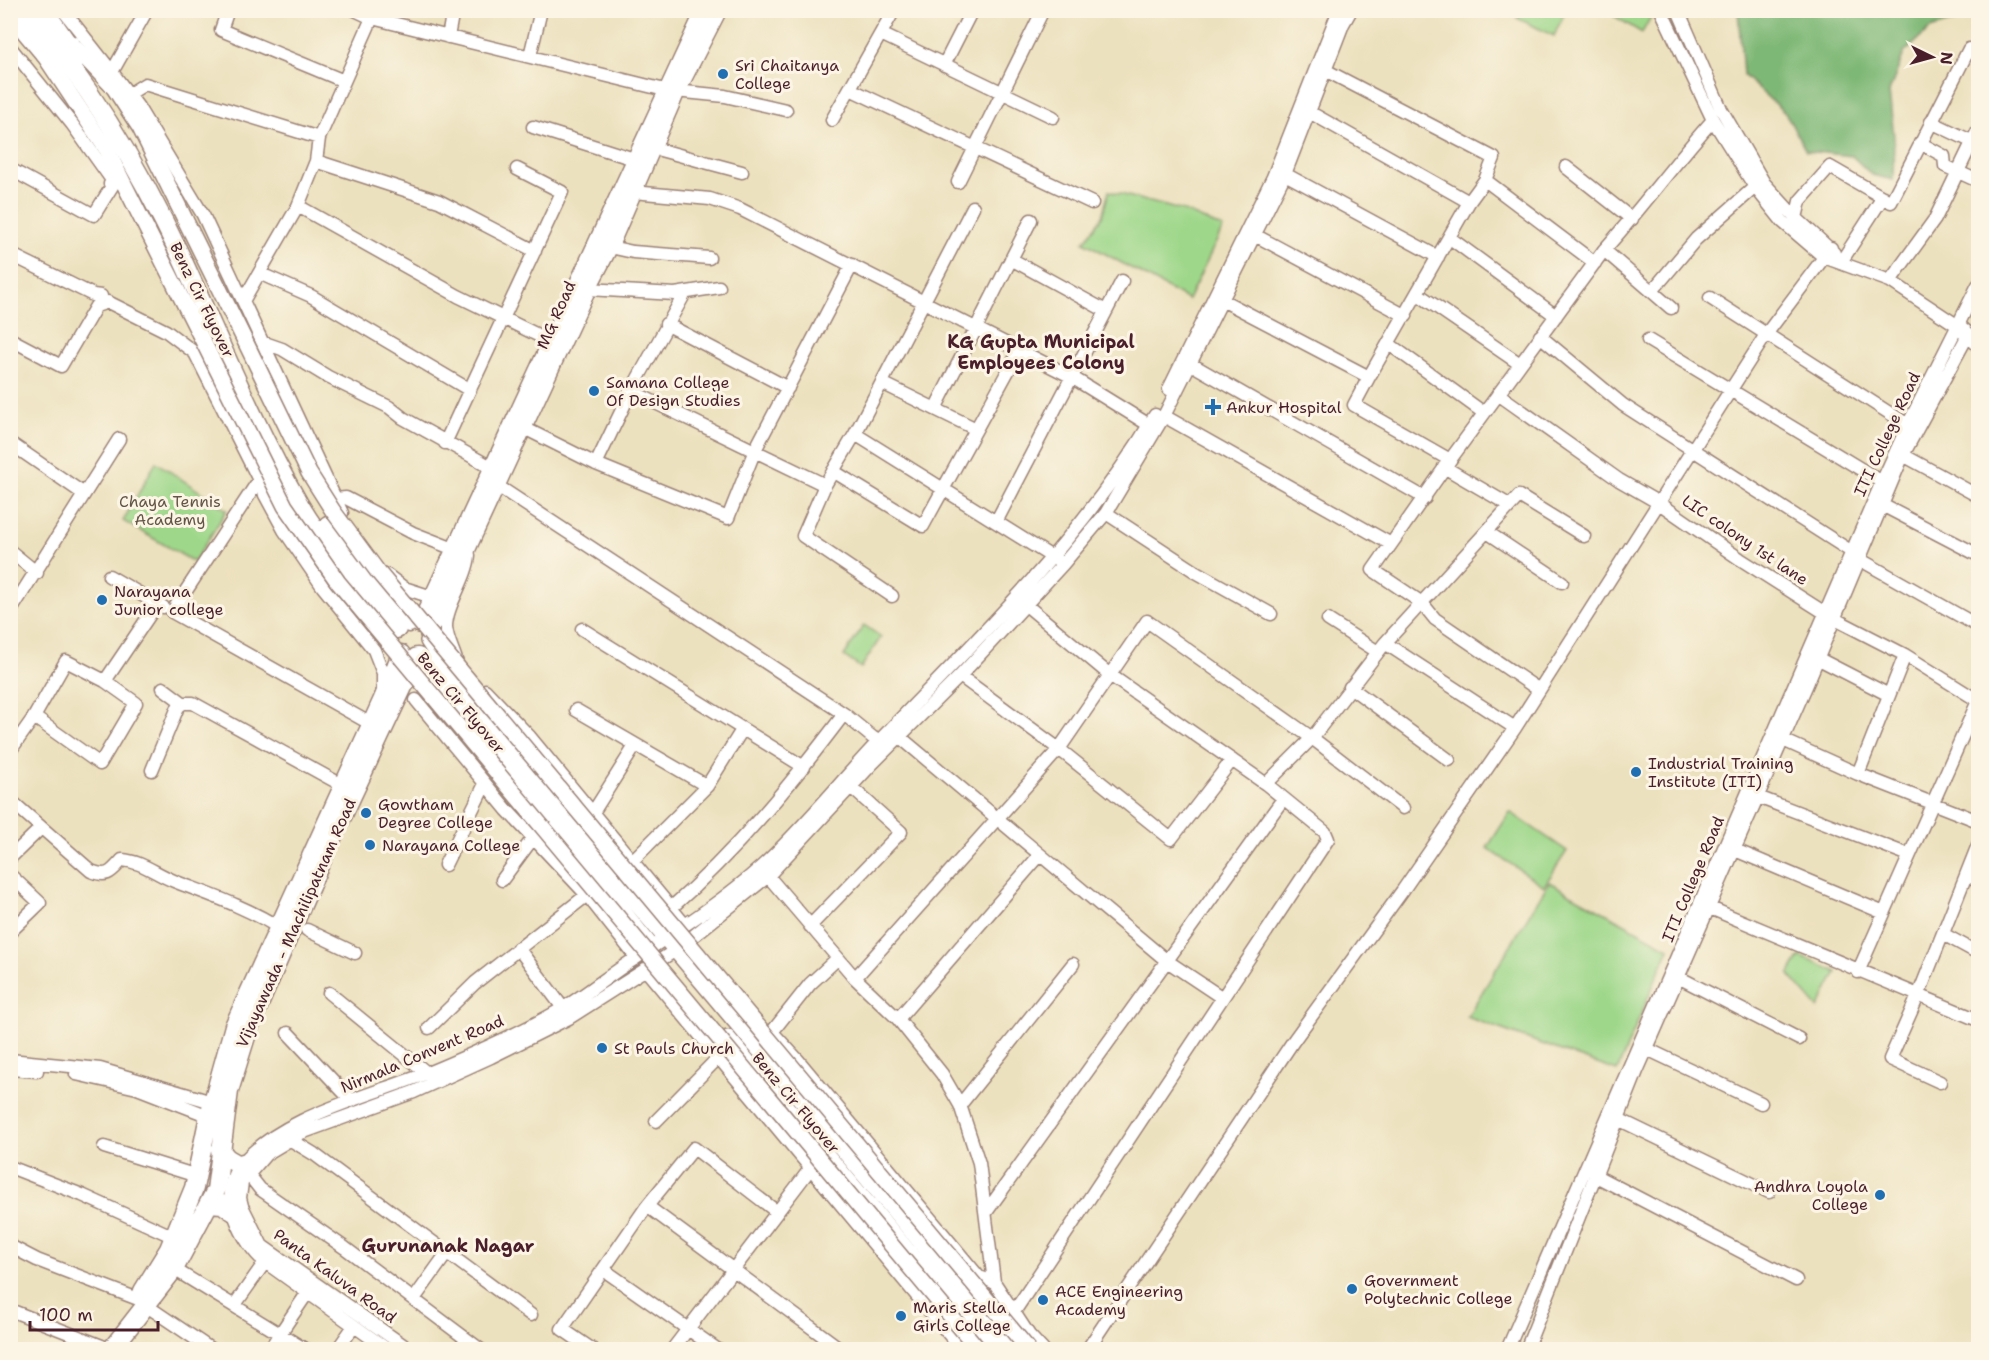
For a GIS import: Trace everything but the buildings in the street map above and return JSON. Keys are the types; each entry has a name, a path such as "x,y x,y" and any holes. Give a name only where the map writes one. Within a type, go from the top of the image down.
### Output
{"highway":[{"path":"26,10 87,90 126,151 181,256 272,451 307,517 354,578 415,640"},
{"path":"44,10 122,124 146,166 225,326 264,412 312,505 415,640"},
{"name":"Vijayawada - Machilipatnam Road","path":"168,1265 174,1237 197,1176 210,1109 231,1035 259,986 415,640"},
{"name":"Vijayawada - Machilipatnam Road","path":"104,1348 143,1302 210,1203 218,1181 220,1150 236,1062 278,927 371,724 389,702"},
{"path":"220,1150 233,1162 246,1169"},
{"path":"210,1203 222,1204 234,1212"}],"main road":[{"name":"MG Road","path":"415,640 470,544 524,428 556,344 588,289 595,261 610,247 653,148 671,91 704,10"},
{"name":"MG Road","path":"415,640 432,597 491,468 556,344 595,261 634,159 719,10"},
{"name":"Benz Cir Flyover","path":"10,15 46,58 89,120 128,191 285,506 338,582 979,1350"},
{"name":"Benz Cir Flyover","path":"61,32 114,88 140,128 309,472 333,511 378,572 1029,1350"},
{"path":"415,640 457,685 525,771 1011,1350"},
{"path":"415,640 454,702 657,954 992,1350"}],"street":[{"path":"63,10 129,94 203,215 334,499 358,541 382,571 404,588 432,597"},
{"path":"112,72 147,10"},
{"path":"228,10 221,30 344,81"},
{"path":"355,10 372,18 671,91 725,96 786,110"},
{"path":"448,37 453,10"},
{"path":"530,56 541,10"},
{"path":"832,120 894,10"},
{"path":"944,65 972,10"},
{"path":"958,182 1043,10"},
{"path":"657,954 692,937 768,876 851,787 882,746 900,737 960,676 1026,605 1153,427 1164,416 1224,301 1339,10"},
{"path":"672,945 685,925 761,867 882,746 1106,513 1153,427 1251,233 1285,174 1351,10"},
{"path":"1661,10 1713,120 1755,187 1783,222 1840,261 1890,281 1968,336 1978,285"},
{"path":"1678,10 1720,109 1764,183 1827,252"},
{"path":"243,301 261,274 298,206 316,161 320,138 372,18"},
{"path":"881,34 1053,117"},
{"path":"10,47 72,123 112,184 94,215 10,169"},
{"path":"1796,218 1800,201 1830,167 1891,202 1969,49"},
{"path":"1325,70 1494,158 1485,180 1469,202 1354,405 1509,505"},
{"path":"129,94 145,84 320,138"},
{"path":"850,89 1092,203"},
{"path":"1311,113 1469,202"},
{"path":"1539,690 1435,619 1422,603 1373,570 1447,464 1604,250 1632,219 1670,166 1713,120"},
{"path":"1931,122 1973,142"},
{"path":"533,127 634,159"},
{"path":"1890,281 1935,219 1978,130"},
{"path":"1920,143 1944,156 1945,166 1978,181"},
{"path":"653,148 742,172"},
{"path":"316,161 439,201 535,251"},
{"path":"1566,167 1632,219"},
{"path":"446,443 468,389 504,319 562,192 517,169"},
{"path":"1285,174 1438,257"},
{"path":"1485,180 1595,263"},
{"path":"1653,290 1696,239 1755,187"},
{"path":"633,192 710,200 741,209 1070,376 1153,427"},
{"path":"1840,261 1883,197"},
{"path":"298,206 504,319 556,344"},
{"path":"892,596 803,536 825,485 855,434 973,207"},
{"path":"935,409 1031,220"},
{"path":"1251,233 1406,316"},
{"path":"1450,238 1556,316"},
{"path":"610,247 633,252 709,258"},
{"path":"1604,250 1653,290 1671,308"},
{"path":"1087,1350 1294,1040 1515,728 1767,333 1827,252"},
{"path":"10,254 93,295 101,296"},
{"path":"1011,259 1106,311"},
{"path":"524,428 596,464 728,519 755,450 852,265"},
{"path":"261,274 311,296 468,389"},
{"path":"997,519 1070,376 1122,281"},
{"path":"588,289 686,292 719,287"},
{"path":"596,464 666,324 686,292"},
{"path":"1418,294 1520,364"},
{"path":"1710,298 1908,425"},
{"path":"1224,301 1369,377"},
{"path":"10,339 61,366 90,315 102,302 120,306 166,331 195,354 284,530 379,660 389,702 416,700 454,702"},
{"path":"666,324 788,388"},
{"path":"1540,336 1623,405 1855,555 1978,626"},
{"name":"ITI College Road","path":"1508,1350 1706,907 1855,555 1882,482 1908,425 1968,336"},
{"name":"ITI College Road","path":"1855,555 1882,505 1903,455 1968,336"},
{"path":"1648,340 1882,482"},
{"path":"262,342 282,349 328,376 389,407 403,418 491,468"},
{"path":"1389,344 1484,413"},
{"path":"833,471 922,526 1019,351"},
{"path":"1191,364 1425,498"},
{"path":"882,383 976,429"},
{"path":"631,391 825,485"},
{"name":"LIC colony 1st lane","path":"1498,394 1619,480 1659,503 1740,559 1829,615 1905,655 1978,699"},
{"path":"1164,416 1391,544"},
{"path":"855,434 997,519 1059,560"},
{"path":"10,612 37,573 119,439"},
{"path":"10,443 84,494"},
{"path":"172,612 259,480 261,468 272,451"},
{"path":"1903,455 1978,496"},
{"path":"496,485 844,714 882,746"},
{"path":"1266,784 1311,738 1381,647 1509,505 1521,496 1584,536"},
{"path":"334,499 346,498 413,533 454,549"},
{"path":"1882,505 1978,555"},
{"path":"1106,513 1196,572 1271,614"},
{"path":"1487,532 1562,582"},
{"path":"457,685 457,662 447,637 447,622 465,575 470,544"},
{"path":"10,551 37,573"},
{"path":"110,576 371,724"},
{"path":"347,617 354,578"},
{"path":"105,681 157,604"},
{"path":"1014,1312 1328,839 1325,832 1266,784 1110,675 1026,605"},
{"name":"ITI College Road","path":"1526,1350 1618,1119 1680,978 1706,907 1735,850 1818,658 1829,615"},
{"path":"1328,620 1381,647 1515,728"},
{"path":"855,978 1059,749 1148,621 1311,738 1403,808"},
{"path":"582,629 804,767"},
{"path":"1858,774 1905,655"},
{"path":"1818,658 1889,695"},
{"path":"10,751 34,717 66,661 105,681 136,702 100,764 34,717"},
{"path":"457,662 530,737 685,925"},
{"path":"960,676 1059,749 1171,839 1232,760"},
{"path":"1350,687 1449,760"},
{"path":"163,688 183,703 202,706 342,785"},
{"path":"1858,972 1978,699"},
{"path":"416,700 485,784 587,895 636,957"},
{"path":"152,770 178,707 183,703"},
{"path":"576,710 706,786"},
{"path":"671,908 697,885 804,767 844,714"},
{"path":"633,860 706,786 742,730"},
{"path":"900,737 1167,961 1221,997"},
{"path":"1783,740 1858,774 1978,821"},
{"path":"592,814 635,746"},
{"path":"445,865 485,784"},
{"path":"810,926 901,832 851,787"},
{"path":"1758,797 1909,855"},
{"path":"987,1211 1283,799"},
{"path":"10,800 91,871 103,876 109,875 122,860 133,860 172,880 249,909 278,927"},
{"path":"10,858 41,828"},
{"path":"502,880 533,838"},
{"path":"1940,1082 1890,1059 1918,996 1978,845"},
{"path":"1735,850 1884,913"},
{"path":"898,1019 1040,856"},
{"path":"1967,874 1978,881"},
{"path":"10,875 40,903 10,932"},
{"path":"768,876 855,978 898,1019 942,1074 960,1105 979,1163 987,1211 994,1282 1043,1350"},
{"path":"429,1028 475,983 587,895"},
{"path":"1706,907 1978,1020"},
{"path":"307,930 355,953"},
{"path":"1943,934 1978,953"},
{"path":"692,937 979,1277 994,1282"},
{"path":"518,948 563,1008"},
{"name":"Nirmala Convent Road","path":"246,1169 281,1133 498,1041 563,1008 636,957 657,954"},
{"name":"Nirmala Convent Road","path":"236,1187 234,1175 301,1133 414,1092 569,1018 645,969 657,954"},
{"path":"772,1032 810,984 838,958"},
{"path":"960,1105 1073,964"},
{"path":"645,969 962,1350"},
{"path":"1680,978 1799,1039"},
{"path":"329,993 427,1073"},
{"path":"288,1033 352,1101"},
{"path":"1647,1049 1761,1103"},
{"path":"656,1121 719,1058"},
{"path":"10,1060 100,1069 210,1109"},
{"path":"10,1069 96,1077 210,1109"},
{"path":"1618,1119 1769,1192"},
{"path":"291,1140 314,1154 531,1315"},
{"path":"104,1147 197,1176"},
{"path":"593,1350 562,1329 648,1206 694,1148 777,1212"},
{"path":"10,1167 82,1195 174,1237"},
{"path":"246,1169 260,1189 481,1350"},
{"path":"672,1350 810,1169"},
{"path":"1596,1176 1796,1280"},
{"name":"Panta Kaluva Road","path":"236,1187 234,1212 248,1243 265,1262 388,1350"},
{"name":"Panta Kaluva Road","path":"236,1187 245,1215 262,1246 410,1350"},
{"path":"648,1206 842,1350"},
{"path":"10,1246 37,1260 143,1302 212,1350"},
{"path":"414,1299 447,1253"},
{"path":"234,1306 265,1262"},
{"path":"168,1265 306,1350"},
{"path":"604,1269 718,1350"},
{"path":"269,1350 308,1292"},
{"path":"10,1310 104,1348"},
{"path":"338,1350 354,1326"}],"green space":[{"path":"1521,11 1556,11 1564,14 1554,36 1517,18"},
{"path":"1606,11 1651,11 1652,15 1642,33"},
{"path":"1738,11 1949,11 1956,21 1930,29 1904,53 1889,92 1894,137 1893,180 1872,175 1852,156 1806,151 1786,114 1743,75"},
{"path":"1109,191 1184,211 1223,228 1188,300 1084,242 1102,217"},
{"name":"Chaya Tennis Academy","path":"156,462 227,510 194,562 123,521"},
{"path":"864,625 881,637 861,668 844,656"},
{"path":"1510,812 1567,851 1544,886 1487,848"},
{"path":"1549,882 1669,948 1617,1071 1467,1017"},
{"path":"1800,956 1837,972 1818,1008 1789,975"}],"place":[{"name":"Sri Chaitanya College","path":"723,74"},
{"name":"Samana College Of Design Studies","path":"594,391"},
{"name":"Ankur Hospital","path":"1213,407"},
{"name":"Narayana Junior college","path":"102,600"},
{"name":"Industrial Training Institute (ITI)","path":"1636,772"},
{"name":"Gowtham Degree College","path":"366,813"},
{"name":"Narayana College","path":"370,845"},
{"name":"St Pauls Church","path":"602,1048"},
{"name":"Andhra Loyola College","path":"1880,1195"},
{"name":"Government Polytechnic College","path":"1352,1289"},
{"name":"ACE Engineering Academy","path":"1043,1300"},
{"name":"Maris Stella Girls College","path":"901,1316"}],"district":[{"name":"KG Gupta Municipal Employees Colony","path":"1041,352"},
{"name":"Gurunanak Nagar","path":"448,1246"}]}
